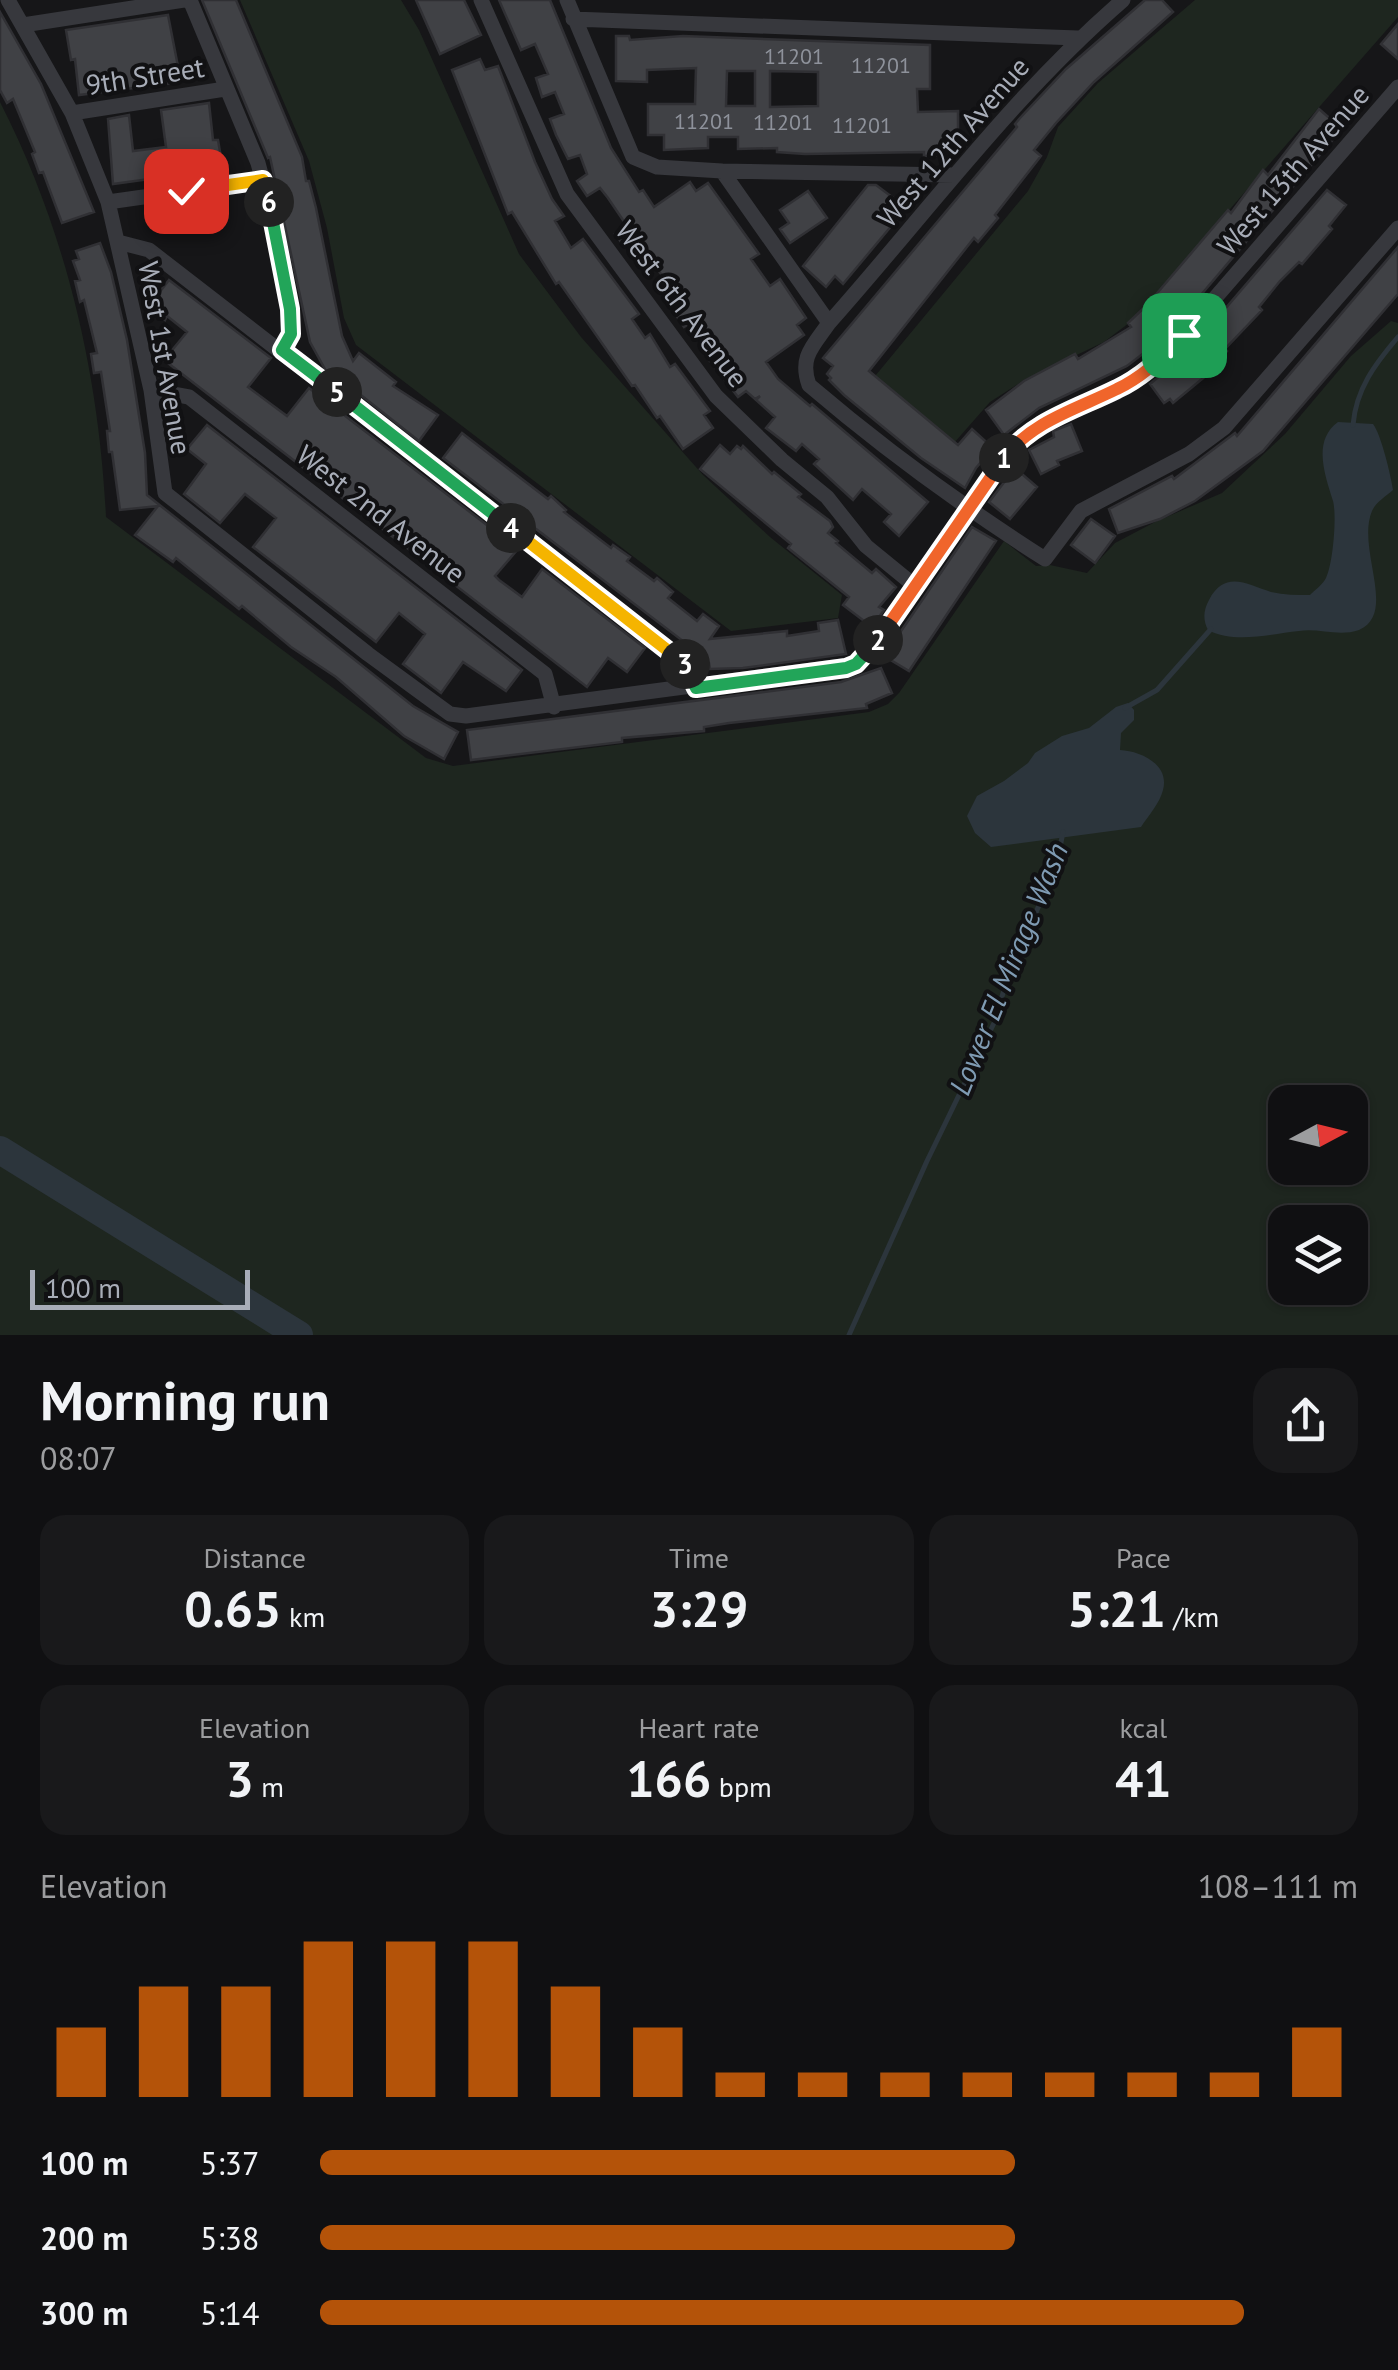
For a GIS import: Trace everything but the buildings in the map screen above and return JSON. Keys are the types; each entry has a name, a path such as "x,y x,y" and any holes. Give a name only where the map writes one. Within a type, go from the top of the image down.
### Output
{"street":[{"name":"West 1st Avenue","path":"8,0 72,114 108,202 151,390 165,493 450,714 466,716 554,707"},
{"path":"23,25 187,0 263,180 290,309 291,334 282,350"},
{"name":"West 6th Avenue","path":"481,0 567,194 716,396 827,497 866,546 915,586"},
{"path":"567,0 634,157 657,167 722,171 954,176"},
{"name":"West 12th Avenue","path":"1123,0 1078,38 954,176 807,354 803,369 809,385 886,451 967,510 1045,559 1081,510 1188,454 1224,428 1398,228"},
{"path":"574,19 1078,38"},
{"name":"West 13th Avenue","path":"696,688 856,664 867,655 1020,440 1048,421 1120,388 1163,358 1398,86"},
{"name":"9th Street","path":"72,114 226,89"},
{"path":"722,171 829,323"},
{"path":"108,202 263,180"},
{"path":"118,242 149,250 282,350 688,666 696,688 554,707"},
{"name":"West 2nd Avenue","path":"151,390 189,397 546,674 554,707"}],"shaded area":[{"path":"240,0 401,0 419,30 519,254 581,337 703,475 770,537 842,595 838,618 731,631 356,345 344,318 309,161"},
{"path":"1195,0 1398,0 1398,17 1133,320 1104,342 1024,380 990,402 954,443 871,381 1028,191 1058,127 1098,83"},
{"path":"0,102 43,201 75,304 96,410 106,517 426,758 453,766 869,712 888,704 1004,541 1036,566 1087,573 1115,543 1222,493 1285,434 1351,356 1391,321 1398,323 1398,1335 0,1335"},
{"path":"1338,422 1373,424 1393,490 1378,502 1368,526 1376,595 1370,622 1359,630 1344,633 1306,630 1241,637 1208,630 1206,608 1222,585 1237,582 1276,593 1310,595 1325,580 1335,517 1323,448"},
{"path":"1128,703 1134,710 1134,720 1121,733 1120,750 1152,761 1164,781 1159,800 1141,827 991,847 975,833 967,816 977,796 1004,781 1035,753 1062,736 1089,728 1116,707"}],"waterway":[{"name":"Lower El Mirage Wash","path":"1353,425 1368,378 1398,337"},
{"name":"Lower El Mirage Wash","path":"1125,708 1157,690 1211,629"},
{"name":"Lower El Mirage Wash","path":"849,1335 994,1023 1016,950 1058,858 1063,832"},
{"path":"0,1150 299,1335"}],"route":[{"path":"186,191 263,180 290,309 291,334 282,350 688,666 696,688 856,664 867,655 1008,452 1048,421 1120,388 1163,358 1184,335"}]}
